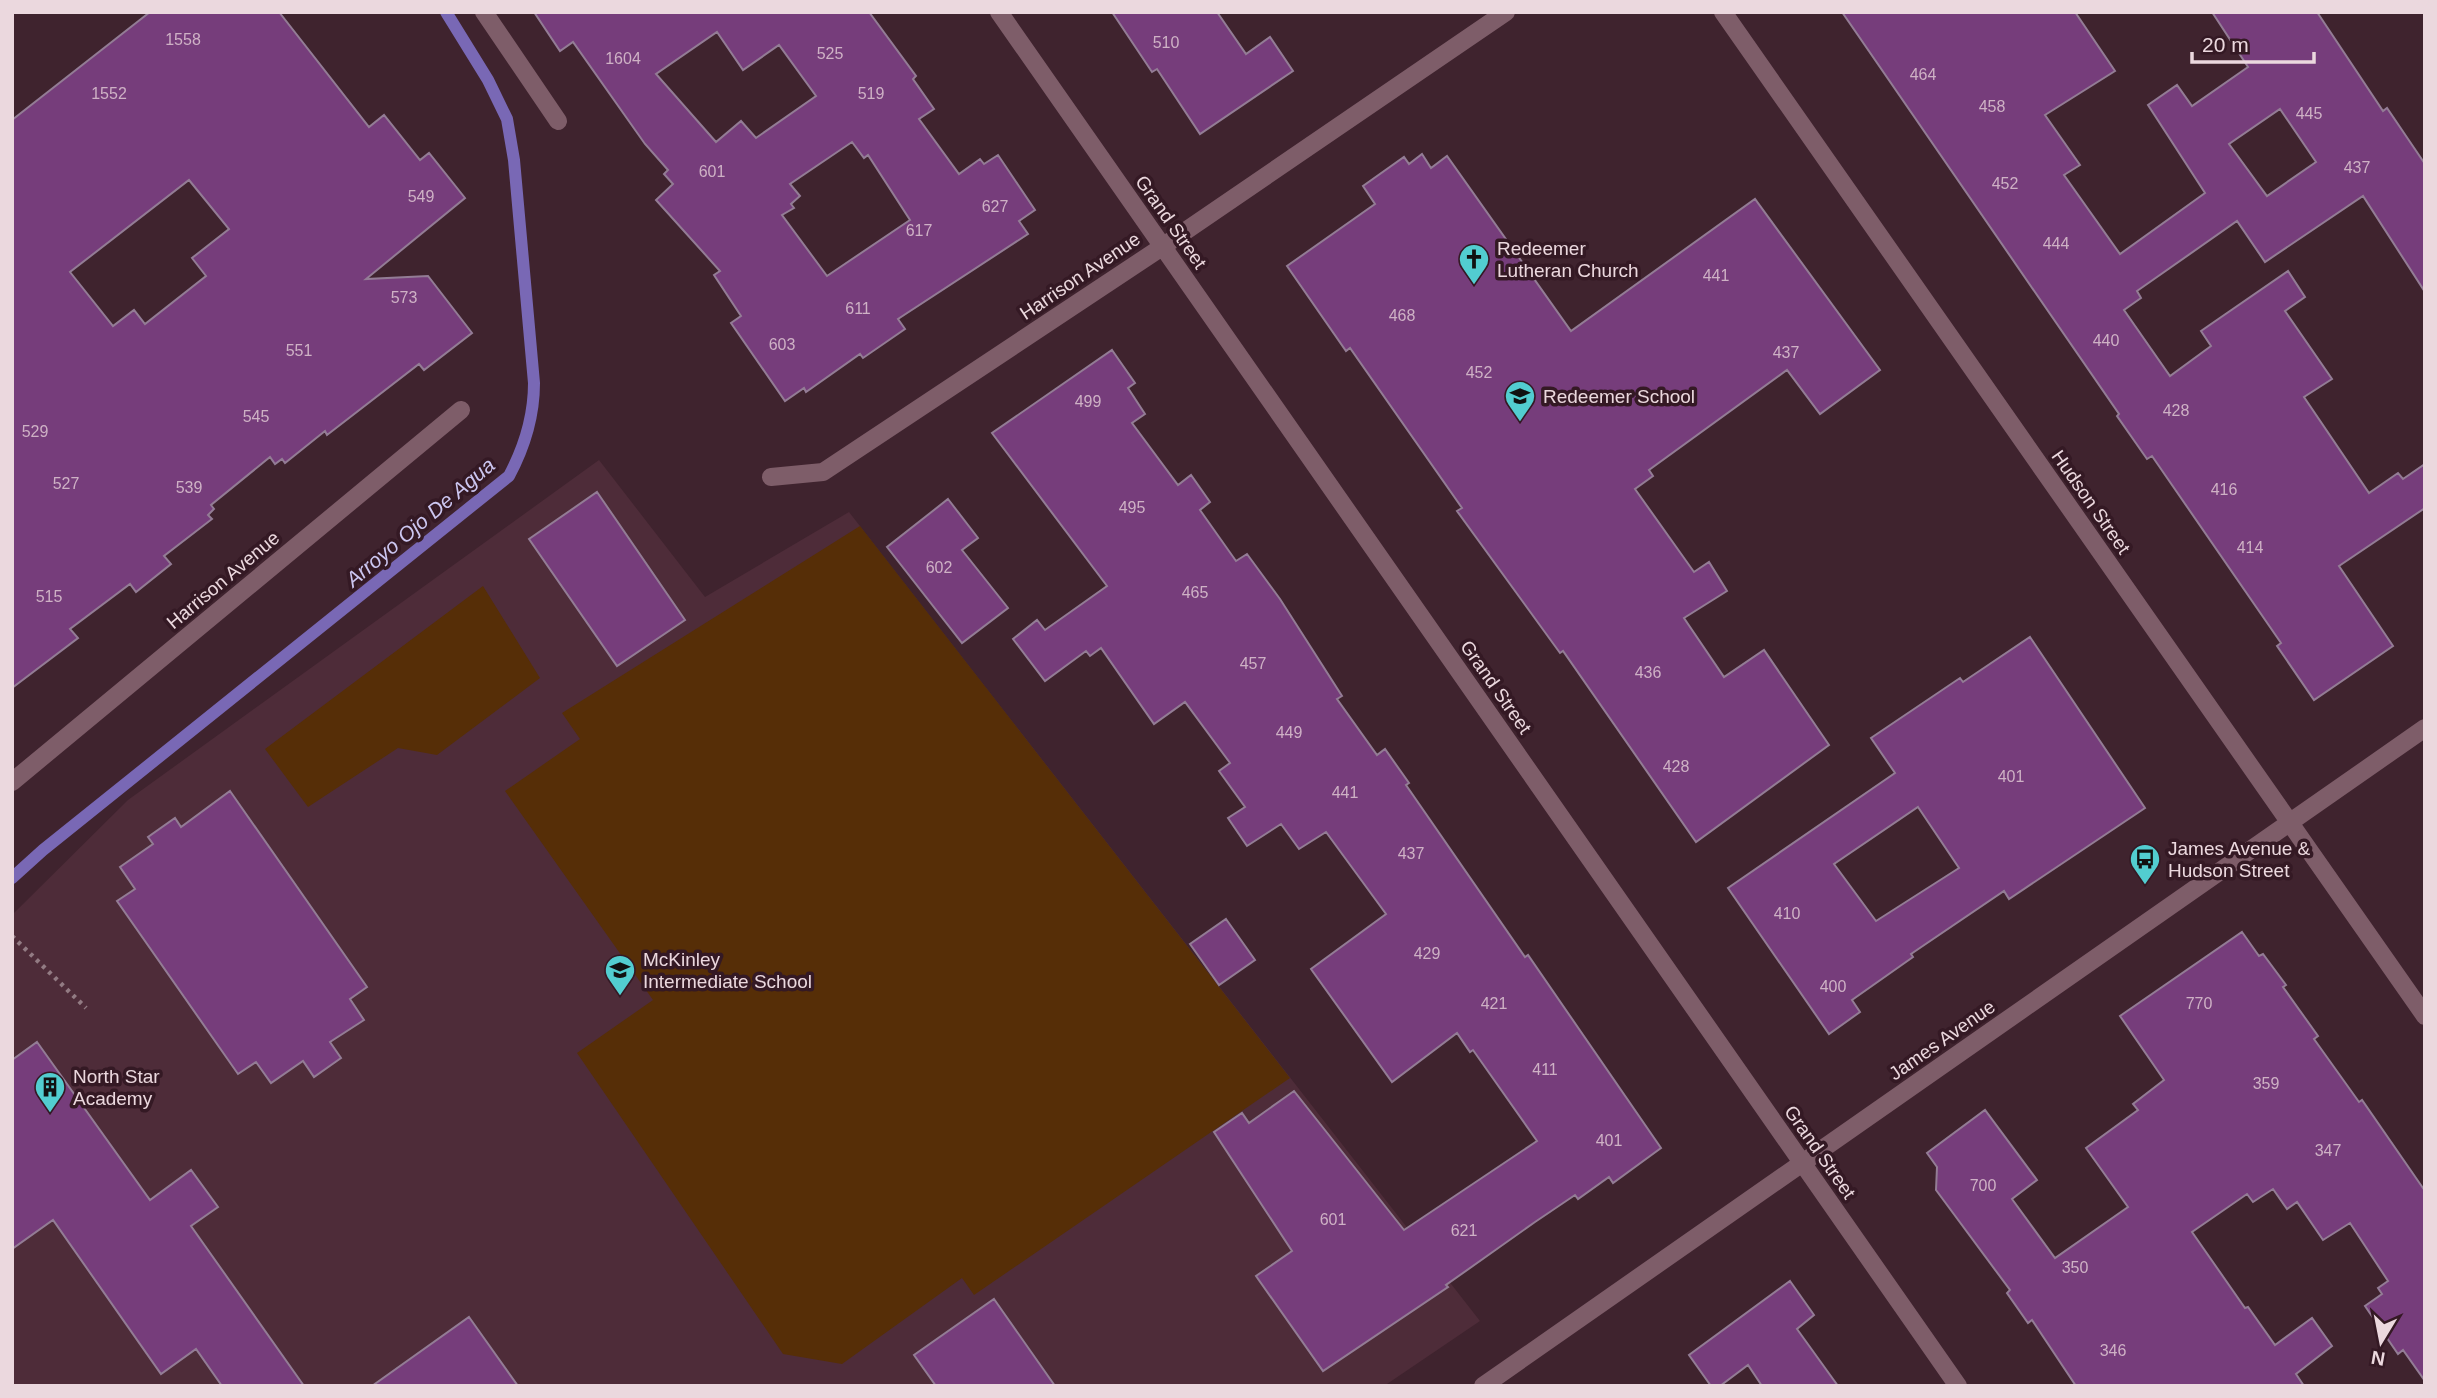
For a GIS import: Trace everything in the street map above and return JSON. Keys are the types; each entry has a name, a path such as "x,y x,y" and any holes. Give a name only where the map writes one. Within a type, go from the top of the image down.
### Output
{"street":[{"path":"484,12 558,121"},
{"name":"Grand Street","path":"999,12 1958,1386"},
{"name":"Harrison Avenue","path":"771,477 824,472 1162,247 1506,12"},
{"name":"Hudson Street","path":"1723,12 2425,1016"},
{"name":"Harrison Avenue","path":"12,782 461,410"},
{"name":"James Avenue","path":"1483,1386 2425,728"}],"path":[{"path":"12,936 86,1008"}],"shaded area":[{"name":"McKinley Intermediate School","path":"599,460 705,597 849,512 1480,1321 1384,1386 12,1386 12,915 128,800"},
{"path":"860,526 1290,1078 974,1295 962,1278 842,1364 783,1354 577,1053 653,1000 505,791 580,739 562,713"},
{"path":"483,586 540,678 437,755 398,748 308,807 265,749"}],"building":[{"path":"150,12 279,12 369,127 384,115 420,160 429,153 465,198 366,279 428,276 472,333 424,370 419,364 327,435 325,431 285,463 282,459 275,464 270,457 211,505 214,509 208,515 212,519 164,556 171,564 136,592 130,584 70,629 78,638 12,688 12,120","holes":["189,180 229,229 192,258 206,276 145,324 134,310 113,326 70,272"]},
{"path":"534,12 869,12 916,76 913,79 934,109 919,119 959,174 980,159 984,164 998,155 1035,210 1019,221 1028,234 898,319 905,329 863,358 860,354 806,392 804,388 785,401 731,323 741,316 714,275 720,271 656,200 673,184 664,174 668,170 645,144 573,42 560,51","holes":["717,32 743,70 779,45 816,96 756,138 741,121 716,142 656,74","852,142 864,158 868,155 910,220 827,276 782,215 794,208 791,204 800,196 790,184"]},
{"path":"1112,12 1217,12 1246,54 1270,37 1293,71 1200,134 1157,69 1152,72"},
{"path":"1842,12 2075,12 2115,71 2045,115 2080,165 2064,175 2120,254 2205,193 2148,105 2177,85 2192,106 2248,67 2212,12 2317,12 2383,111 2387,108 2425,164 2425,292 2363,196 2265,262 2237,221 2137,291 2141,298 2124,310 2170,376 2211,346 2201,331 2288,271 2305,297 2285,311 2332,379 2304,397 2369,493 2398,473 2403,479 2425,464 2425,508 2339,566 2393,646 2314,700 2277,646 2281,643 2152,456 2147,459 2117,416 2119,414","holes":["2280,109 2316,162 2267,196 2229,144"]},
{"path":"1422,154 1431,168 1447,156 1571,331 1755,199 1880,370 1820,414 1787,370 1649,470 1653,476 1635,489 1694,572 1709,562 1727,591 1684,618 1724,677 1764,650 1829,745 1696,842 1563,651 1560,653 1457,511 1462,508 1350,348 1346,351 1287,266 1375,204 1363,186 1404,157 1409,164"},
{"path":"1112,350 1135,383 1128,388 1145,414 1132,423 1178,485 1191,475 1210,502 1200,510 1236,561 1247,554 1280,599 1342,696 1337,699 1377,755 1385,749 1409,783 1406,785 1525,957 1528,955 1661,1148 1613,1183 1609,1177 1578,1199 1575,1195 1446,1285 1448,1287 1323,1371 1256,1276 1292,1251 1214,1132 1242,1113 1249,1123 1294,1091 1404,1230 1537,1141 1473,1050 1470,1052 1457,1033 1392,1082 1311,969 1386,914 1326,832 1299,849 1281,824 1247,846 1228,818 1245,807 1219,771 1230,763 1185,702 1154,724 1101,648 1090,656 1086,651 1045,681 1013,639 1037,620 1045,630 1107,586 992,433"},
{"path":"597,492 685,620 617,666 529,539"},
{"path":"948,499 978,538 962,550 1008,608 962,643 887,547"},
{"path":"2030,637 2145,808 2009,899 2004,891 1911,954 1913,957 1852,1000 1860,1012 1829,1034 1728,888 1895,773 1871,738 1960,678 1963,682","holes":["1918,807 1959,868 1876,921 1834,864"]},
{"path":"230,791 367,987 350,999 364,1020 330,1042 341,1058 314,1077 303,1061 271,1083 256,1062 238,1074 117,901 135,889 120,867 153,844 148,837 175,818 181,827"},
{"path":"1226,919 1255,960 1219,985 1190,944"},
{"path":"2242,932 2259,956 2263,954 2286,985 2283,987 2318,1036 2314,1039 2359,1102 2362,1100 2425,1191 2425,1381 2403,1350 2398,1354 2365,1306 2382,1294 2378,1288 2388,1281 2350,1223 2323,1240 2297,1202 2287,1209 2273,1189 2253,1202 2247,1194 2192,1232 2245,1308 2248,1307 2275,1345 2312,1318 2332,1346 2296,1374 2304,1386 2076,1386 2032,1320 2028,1323 2007,1293 2010,1290 1936,1190 1937,1167 1927,1153 1985,1110 2037,1180 2012,1199 2055,1258 2128,1207 2086,1148 2138,1110 2133,1104 2164,1080 2120,1016"},
{"path":"37,1042 150,1200 191,1170 218,1207 191,1226 304,1386 222,1386 196,1349 161,1374 53,1220 12,1249 12,1060"},
{"path":"1790,1281 1814,1315 1797,1329 1838,1386 1762,1386 1748,1365 1720,1386 1711,1386 1689,1355"},
{"path":"994,1299 1055,1386 936,1386 914,1355"},
{"path":"469,1317 518,1386 372,1386"}],"waterway":[{"name":"Arroyo Ojo De Agua","path":"12,878 43,850 509,476 515,465 530,419 534,383 514,160 507,119 488,80 446,12"}],"place":[{"name":"Redeemer Lutheran Church","path":"1474,286"},
{"name":"Redeemer School","path":"1520,423"},
{"name":"James Avenue & Hudson Street","path":"2145,886"},
{"name":"McKinley Intermediate School","path":"620,997"},
{"name":"North Star Academy","path":"50,1114"}]}
